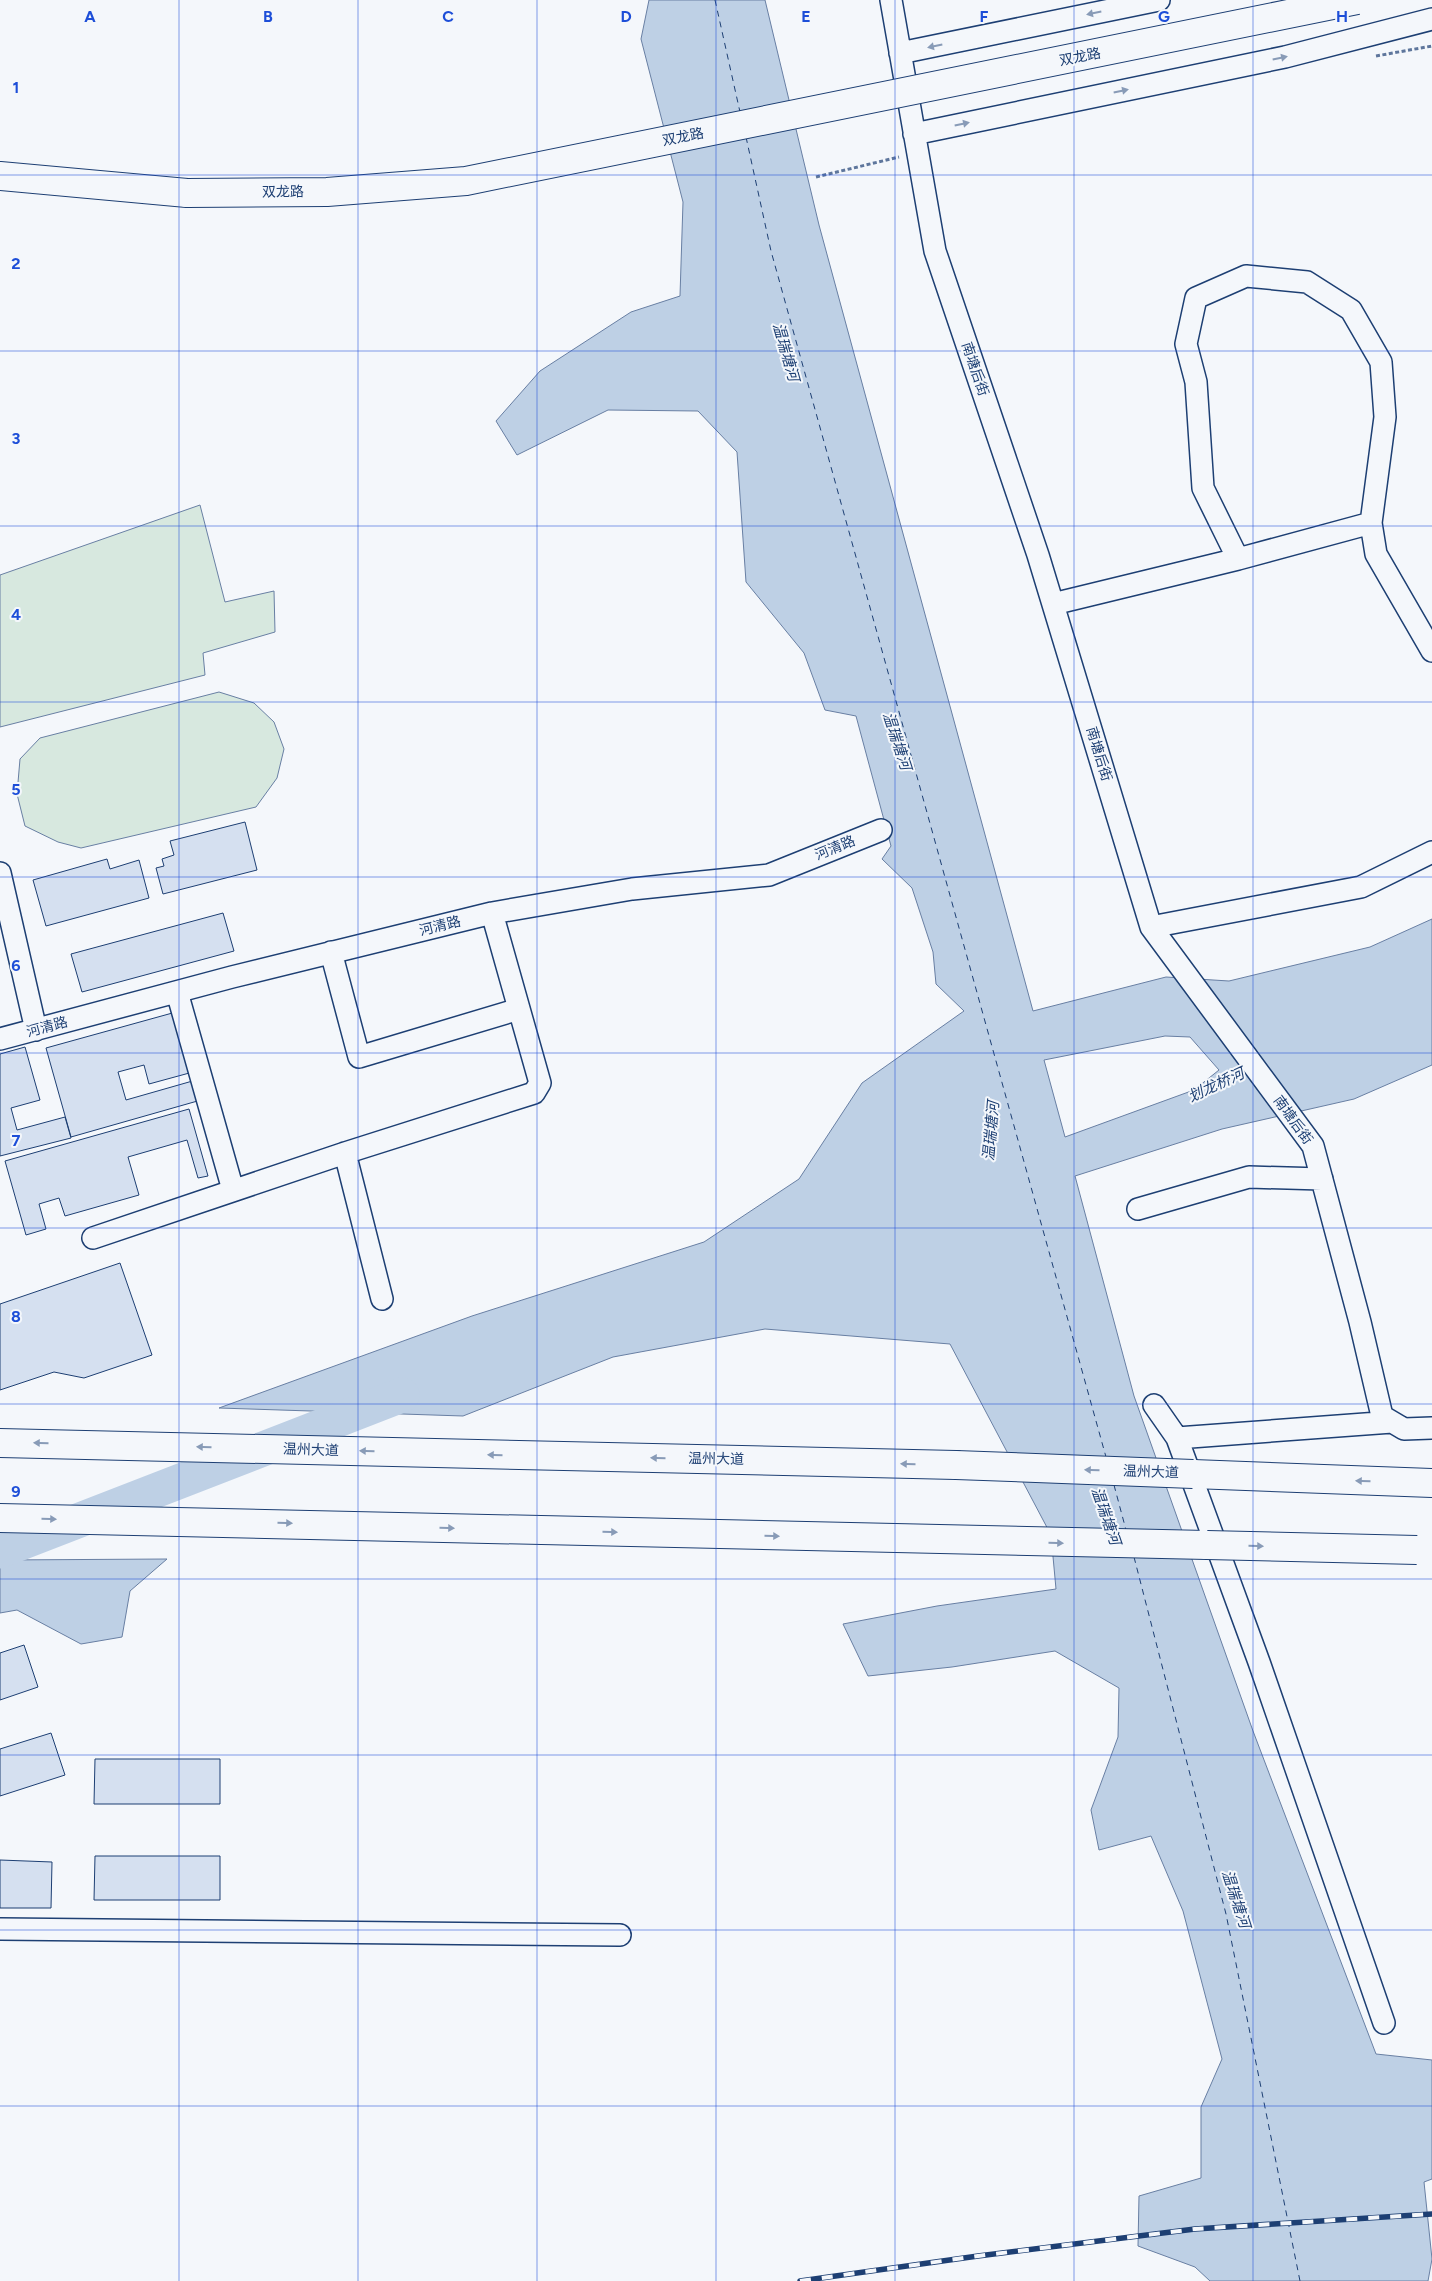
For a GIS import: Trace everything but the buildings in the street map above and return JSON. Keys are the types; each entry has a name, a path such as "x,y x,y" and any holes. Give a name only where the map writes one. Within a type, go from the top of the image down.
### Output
{"main road":[{"name":"双龙路","path":"0,176 188,193 327,192 466,181 1357,0"},
{"name":"温州大道","path":"0,1443 956,1465 1422,1483"},
{"path":"0,1518 1425,1550"}],"street":[{"name":"南塘后街","path":"891,0 935,251 1053,604 1151,927 1313,1146 1360,1322 1382,1416 1392,1422"},
{"path":"900,53 1159,0"},
{"path":"914,134 1285,57 1432,19"},
{"path":"1238,559 1203,488 1196,382 1186,344 1196,298 1246,276 1307,282 1351,310 1381,362 1385,417 1371,523 1376,554 1432,651"},
{"path":"1053,604 1238,559 1371,523"},
{"name":"河清路","path":"0,1039 331,952 492,913 632,889 770,875 881,830"},
{"path":"1151,927 1361,887 1432,852"},
{"path":"0,873 36,1030"},
{"path":"93,1238 345,1153 534,1093 540,1083 492,913"},
{"path":"331,952 359,1057 519,1009"},
{"path":"177,992 233,1190"},
{"path":"345,1153 382,1299"},
{"path":"1138,1208 1249,1177 1322,1179"},
{"path":"1154,1405 1177,1438 1259,1662 1384,2023"},
{"path":"1177,1438 1392,1422 1404,1428 1432,1428"},
{"path":"0,1929 620,1935"}],"shaded area":[{"path":"200,505 225,602 274,591 275,632 203,653 205,675 0,727 0,575"},
{"path":"219,692 254,703 274,722 284,749 277,778 256,807 81,848 58,842 25,826 17,794 20,759 40,738"}],"water":[{"path":"649,0 765,0 819,225 1033,1011 1166,977 1229,981 1370,947 1432,919 1432,1065 1354,1099 1222,1129 1075,1176 1134,1396 1253,1731 1376,2054 1432,2060 1432,2179 1424,2182 1432,2259 1428,2281 1210,2281 1195,2267 1138,2246 1139,2196 1201,2178 1201,2107 1222,2059 1183,1911 1151,1836 1099,1850 1091,1810 1118,1737 1119,1688 1055,1651 952,1667 868,1676 843,1624 937,1606 1056,1589 1051,1535 950,1344 765,1329 613,1357 463,1416 219,1408 472,1316 704,1242 799,1179 862,1083 964,1011 936,984 933,952 912,888 882,859 891,846 856,716 825,710 804,653 746,582 737,452 698,411 608,410 517,455 496,421 540,371 631,312 680,296 683,202 641,39","holes":["1165,1036 1190,1037 1219,1070 1194,1090 1065,1137 1044,1060"]},
{"path":"167,1559 130,1591 122,1637 81,1644 17,1610 0,1613 0,1560"}],"waterway":[{"path":"0,1551 402,1395"}],"ferry route":[{"path":"715,0 740,112"},
{"path":"746,137 771,251 1106,1457"},
{"path":"1114,1485 1126,1530"},
{"path":"1134,1557 1226,1914 1300,2281"}],"railway":[{"path":"800,2281 978,2256 1195,2229 1432,2214"}],"water label":[{"name":"温瑞塘河","path":"786,352"},
{"name":"温瑞塘河","path":"897,741"},
{"name":"划龙桥河","path":"1216,1085"},
{"name":"温瑞塘河","path":"991,1131"},
{"name":"温瑞塘河","path":"1106,1516"},
{"name":"温瑞塘河","path":"1236,1899"}]}
